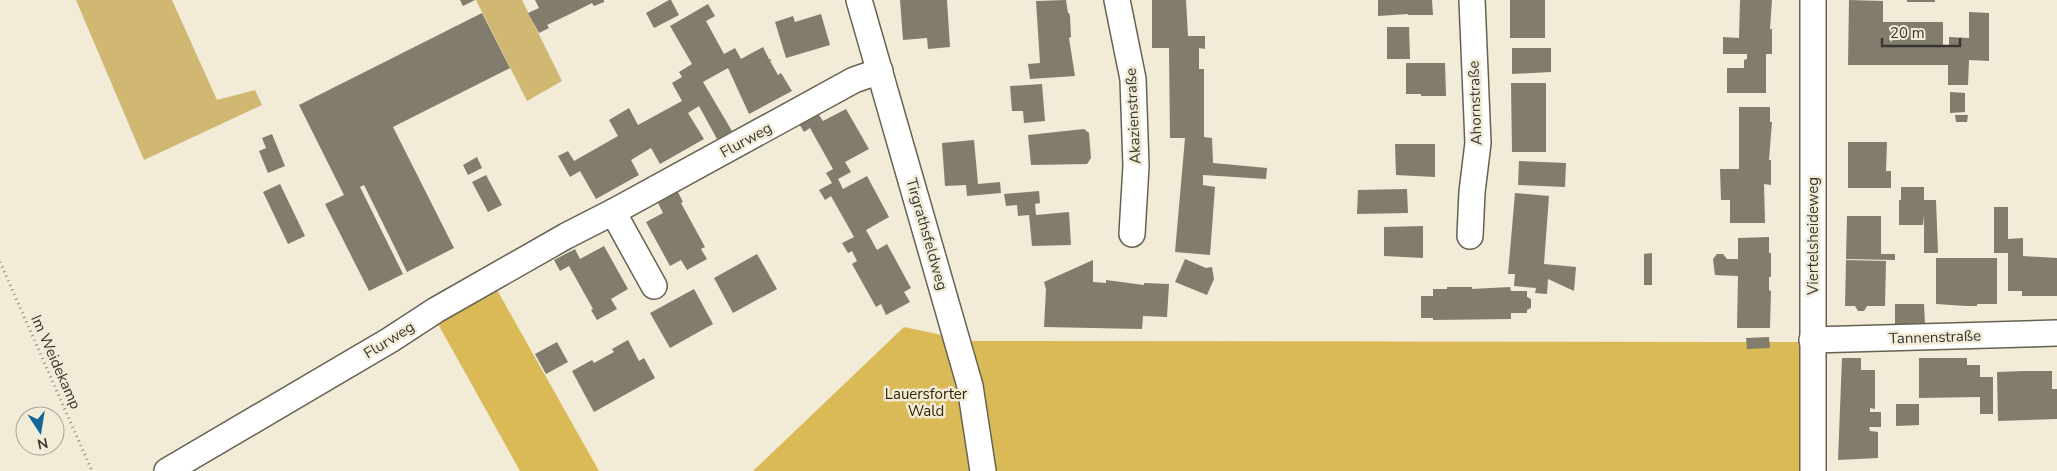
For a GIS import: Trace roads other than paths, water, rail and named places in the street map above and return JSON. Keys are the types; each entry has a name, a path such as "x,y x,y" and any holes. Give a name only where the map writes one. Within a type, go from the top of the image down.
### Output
{"street":[{"name":"Tirgrathsfeldweg","path":"859,0 970,386 983,471"},
{"name":"Akazienstraße","path":"1117,0 1133,79 1136,166 1132,234"},
{"name":"Ahornstraße","path":"1470,236 1472,192 1478,143 1472,0"},
{"name":"Viertelsheideweg","path":"1813,0 1813,471"},
{"name":"Flurweg","path":"167,471 390,340 436,310 566,236 854,80 880,71"},
{"path":"613,212 654,286"},
{"name":"Tannenstraße","path":"1812,340 2057,333"}],"park label":[{"name":"Lauersforter Wald","path":"926,402"}]}
